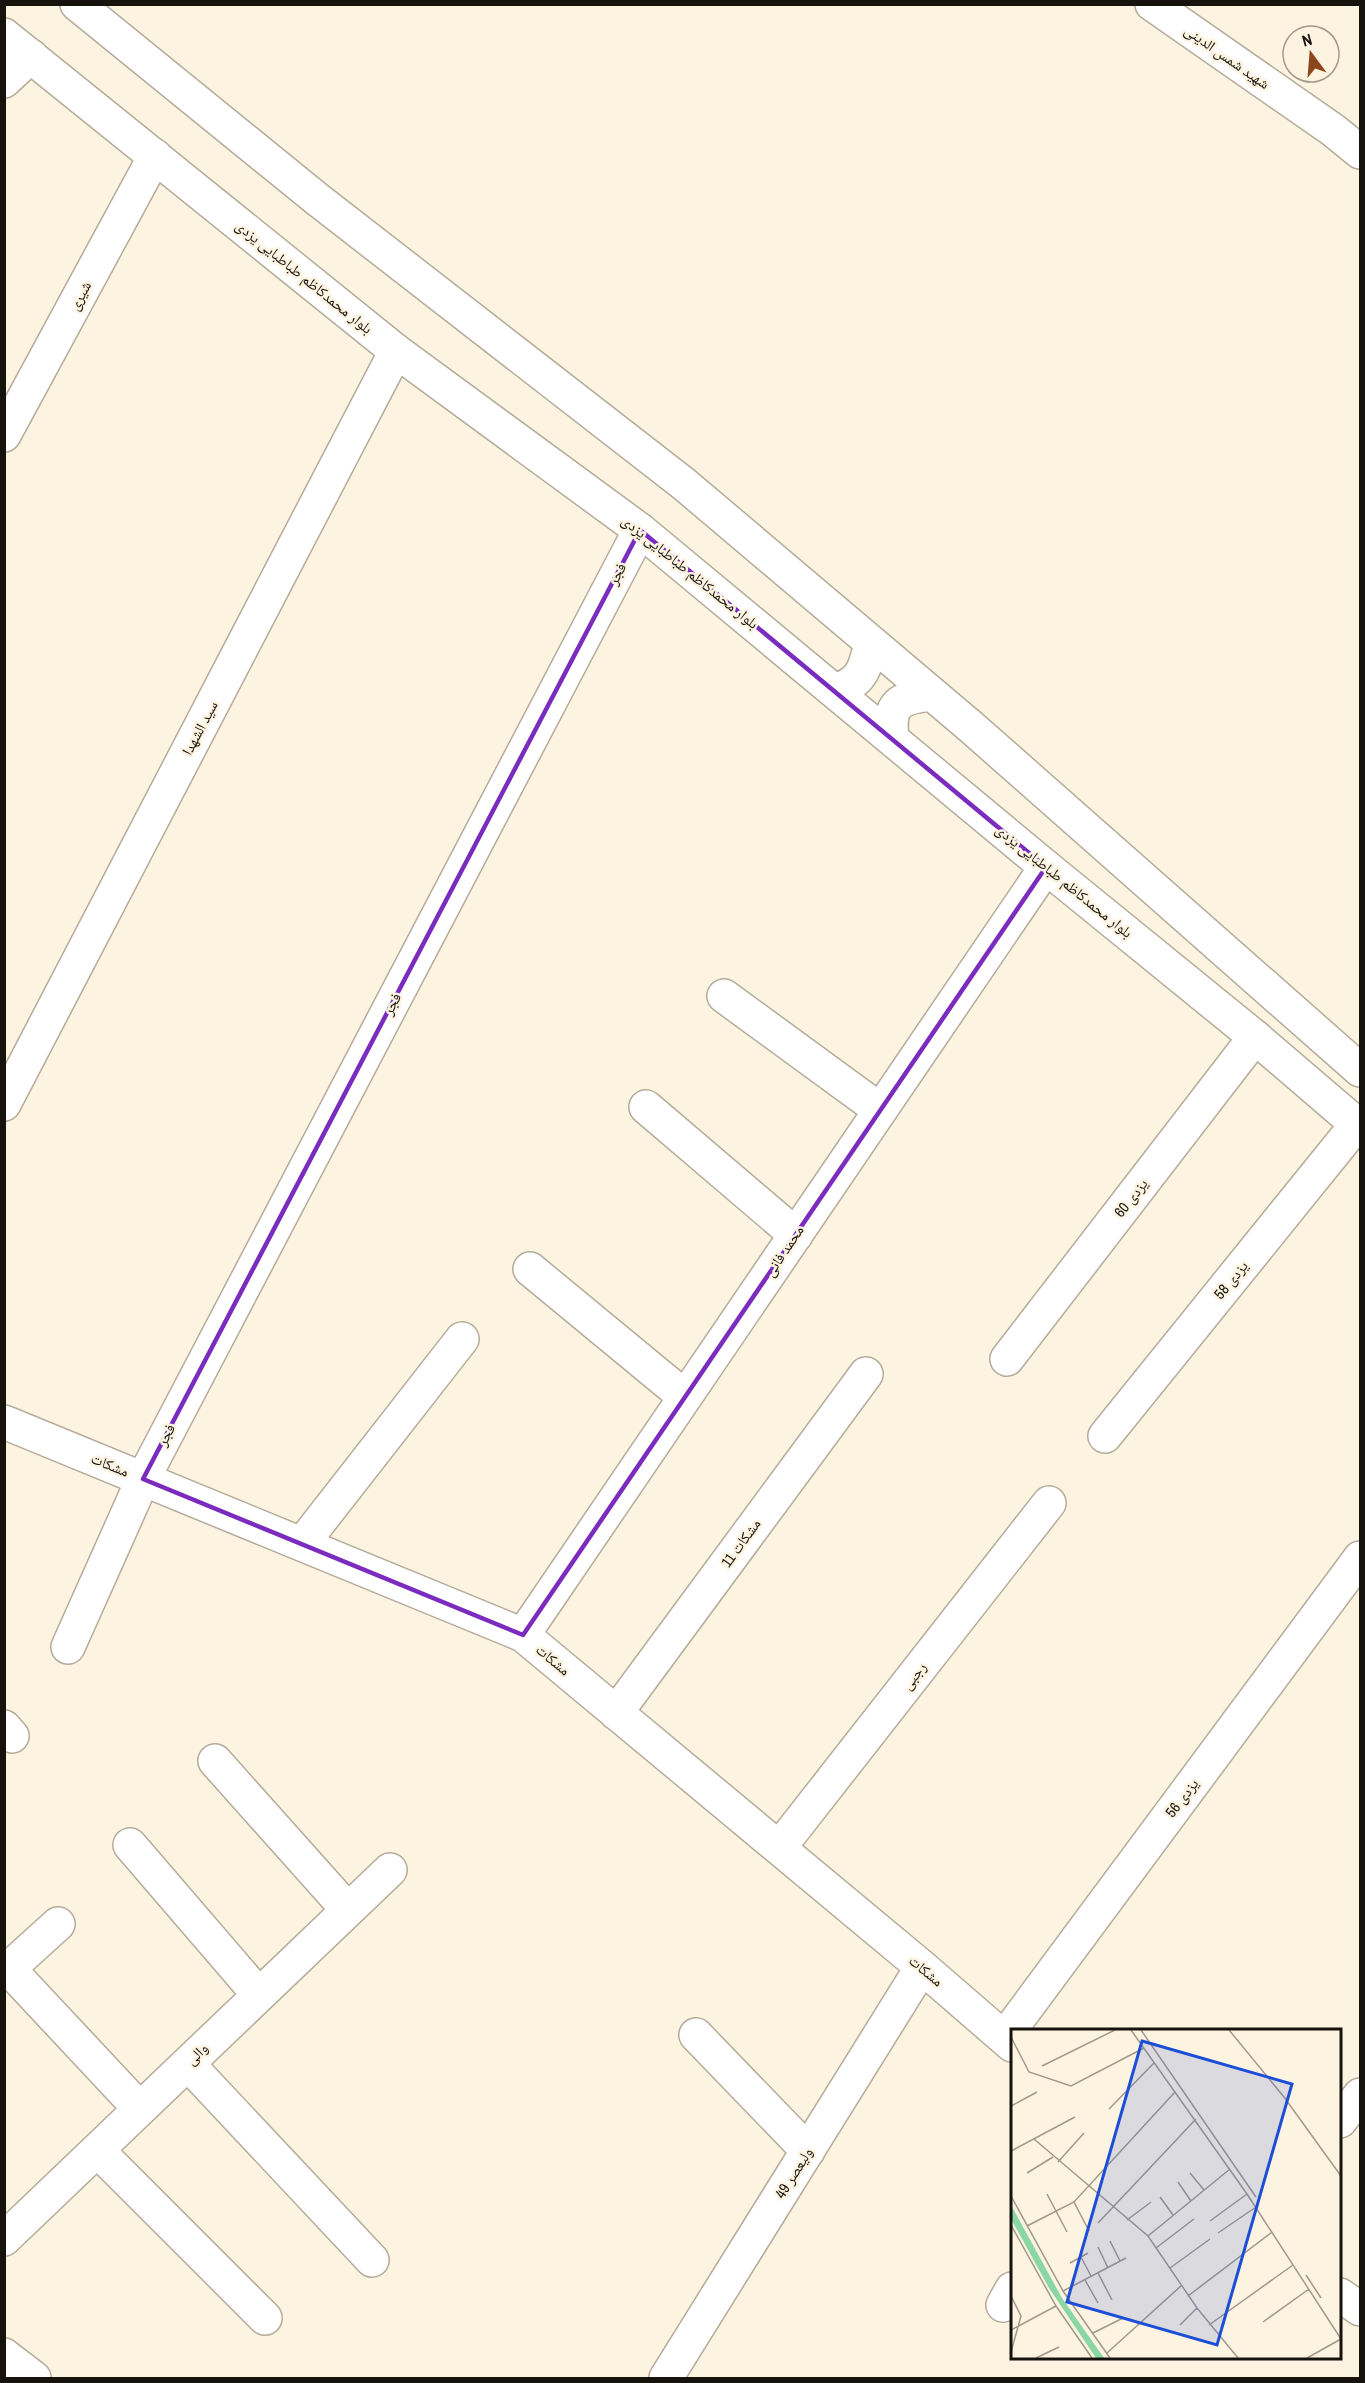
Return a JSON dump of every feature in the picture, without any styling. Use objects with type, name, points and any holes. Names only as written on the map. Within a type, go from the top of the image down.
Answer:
[{"type":"street","points":[[77,4],[317,200],[684,484],[931,693],[1360,1070]]},
{"type":"street","name":"شهید شمس الدینی","points":[[1152,4],[1334,130],[1360,152]]},
{"type":"street","name":"بلوار محمدکاظم طباطبایی یزدی","points":[[4,35],[396,351],[640,530],[1255,1037],[1359,1126]]},
{"type":"street","points":[[4,81],[31,56]]},
{"type":"street","name":"شیری","points":[[4,435],[155,156]]},
{"type":"street","name":"سید الشهدا","points":[[4,1104],[396,351]]},
{"type":"street","name":"فجر","points":[[68,1647],[143,1479],[640,530]]},
{"type":"street","points":[[834,691],[850,686],[865,669],[871,643]]},
{"type":"street","points":[[892,739],[890,718],[897,705],[914,696],[931,693]]},
{"type":"street","name":"محمد فانی","points":[[523,1635],[1046,867]]},
{"type":"street","points":[[724,996],[880,1110]]},
{"type":"street","name":"یزدی 60","points":[[1007,1359],[1255,1037]]},
{"type":"street","points":[[646,1107],[796,1234]]},
{"type":"street","name":"یزدی 58","points":[[1106,1436],[1359,1126]]},
{"type":"street","points":[[530,1269],[685,1397]]},
{"type":"street","points":[[302,1544],[462,1340]]},
{"type":"street","name":"11 مشکات","points":[[616,1713],[866,1374]]},
{"type":"street","name":"مشکات","points":[[4,1422],[523,1635],[922,1967],[1008,2042]]},
{"type":"street","name":"رجبی","points":[[779,1848],[1049,1503]]},
{"type":"street","name":"یزدی 56","points":[[1017,2029],[1360,1558]]},
{"type":"street","points":[[214,1761],[348,1910]]},
{"type":"street","points":[[130,1845],[259,1995]]},
{"type":"street","name":"والی","points":[[4,2239],[390,1870]]},
{"type":"street","points":[[58,1923],[7,1971],[140,2109]]},
{"type":"street","name":"ولیعصر 49","points":[[666,2379],[922,1967]]},
{"type":"street","points":[[696,2035],[808,2151]]},
{"type":"street","points":[[188,2064],[372,2260]]},
{"type":"street","points":[[1341,2120],[1360,2095]]},
{"type":"street","points":[[97,2150],[264,2318]]},
{"type":"street","points":[[1341,2296],[1360,2309]]},
{"type":"street","points":[[4,2355],[34,2379]]},
{"type":"highlighted area","points":[[640,530],[1046,867],[523,1635],[143,1479]]}]
